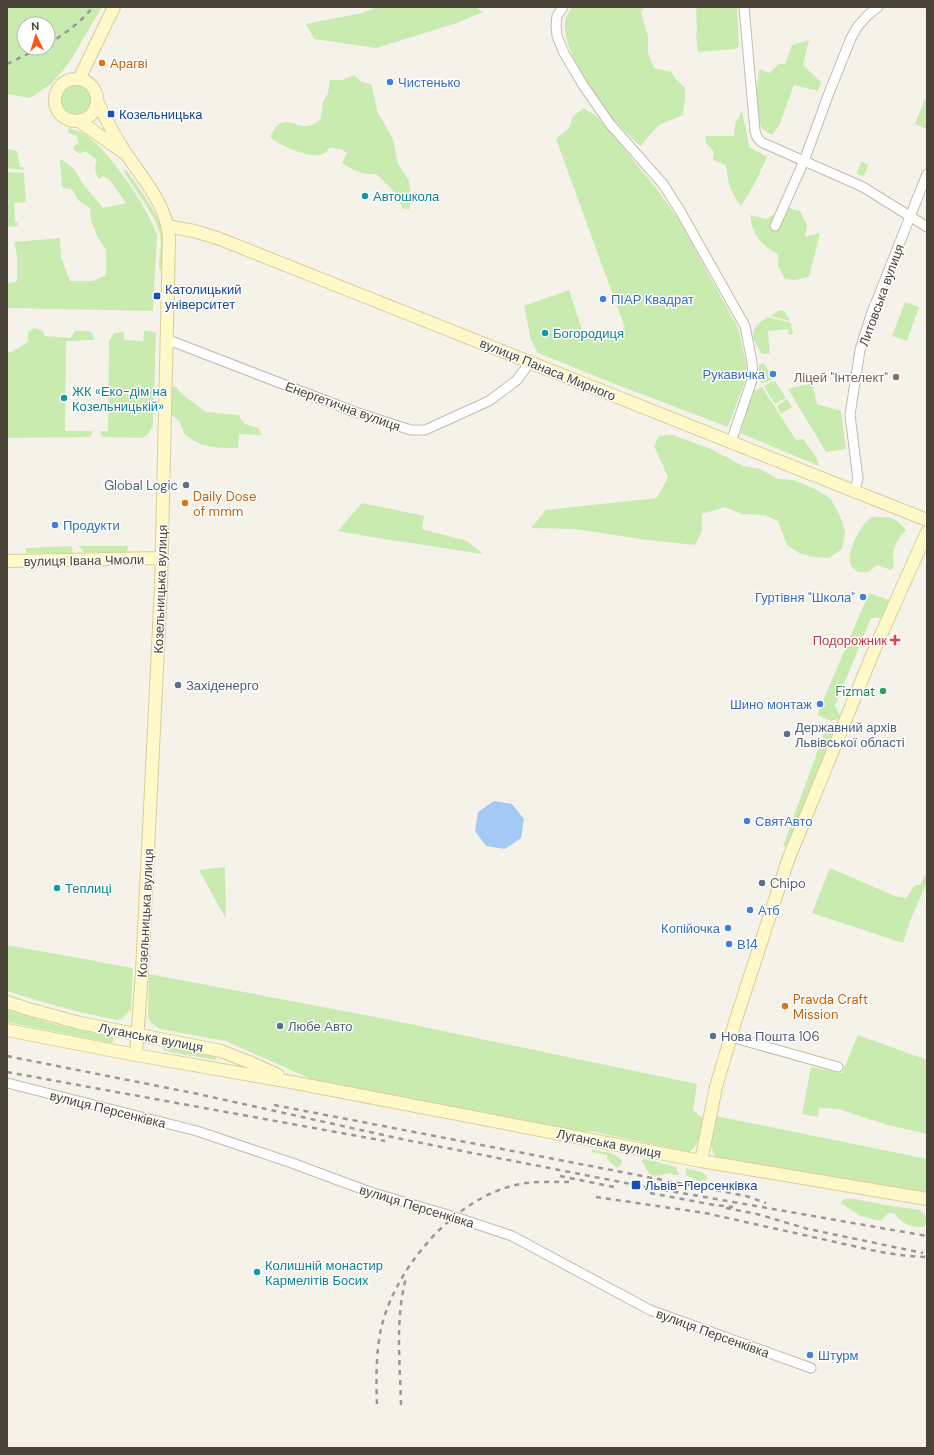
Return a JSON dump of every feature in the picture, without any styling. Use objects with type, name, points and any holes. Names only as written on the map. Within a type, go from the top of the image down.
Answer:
[{"type":"main road","points":[[79,79],[114,7]]},
{"type":"main road","points":[[70,79],[79,79],[90,84],[94,89],[97,101],[92,114],[79,121],[72,121],[65,119],[60,114],[55,107],[54,98],[62,83],[70,79]]},
{"type":"main road","name":"Козельницька вулиця","points":[[97,101],[127,155],[161,208],[167,226],[169,242],[157,660],[142,971],[136,1055]]},
{"type":"main road","name":"Козельницька вулиця","points":[[79,121],[127,155]]},
{"type":"main road","name":"вулиця Панаса Мирного","points":[[167,226],[194,231],[220,239],[927,520]]},
{"type":"main road","points":[[701,1161],[716,1087],[788,860],[872,655],[927,532]]},
{"type":"main road","name":"вулиця Івана Чмоли","points":[[7,561],[161,558]]},
{"type":"main road","name":"Луганська вулиця","points":[[7,1002],[80,1023],[221,1050],[291,1082]]},
{"type":"main road","name":"Луганська вулиця","points":[[7,1030],[136,1055],[291,1082],[701,1161],[927,1199]]},
{"type":"street","points":[[563,7],[557,16],[557,36],[564,53],[582,85],[610,124],[663,184],[745,326],[752,362],[753,377],[731,442]]},
{"type":"street","points":[[744,7],[755,131],[761,142],[863,187],[927,227]]},
{"type":"street","points":[[775,226],[804,161],[851,38],[858,26],[878,7]]},
{"type":"street","name":"Литовська вулиця","points":[[854,491],[858,479],[850,415],[860,350],[871,315],[927,174]]},
{"type":"street","name":"Енергетична вулиця","points":[[166,339],[355,412],[411,430],[425,430],[489,401],[517,380],[530,362]]},
{"type":"street","points":[[731,1037],[838,1066]]},
{"type":"street","name":"вулиця Персенківка","points":[[7,1083],[197,1131],[370,1192],[455,1217],[512,1236],[650,1310],[811,1368]]},
{"type":"green space","points":[[7,7],[102,7],[69,63],[51,84],[30,98],[7,94]]},
{"type":"green space","points":[[377,7],[476,7],[483,12],[457,23],[376,48],[314,39],[306,24],[362,13]]},
{"type":"green space","points":[[572,7],[645,7],[641,12],[648,37],[648,53],[654,68],[671,72],[685,88],[683,115],[659,125],[640,146],[617,123],[599,101],[576,63],[566,38],[565,24]]},
{"type":"green space","points":[[698,7],[737,7],[739,46],[735,49],[698,52],[696,9]]},
{"type":"green space","points":[[809,40],[803,65],[821,82],[818,91],[794,85],[779,126],[772,135],[762,128],[759,122],[757,98],[759,69],[769,73],[779,64],[785,64],[792,45]]},
{"type":"green space","points":[[354,75],[362,82],[371,84],[378,113],[393,139],[398,164],[409,181],[411,197],[409,210],[402,208],[395,193],[376,174],[358,172],[342,163],[347,153],[341,149],[330,148],[323,154],[311,155],[295,151],[280,144],[270,137],[275,128],[285,122],[301,126],[316,123],[321,118],[323,102],[328,93],[330,80],[342,80]]},
{"type":"green space","points":[[72,82],[78,82],[87,87],[91,93],[91,105],[87,111],[78,116],[72,116],[63,111],[58,102],[58,96],[63,87]]},
{"type":"green space","points":[[925,99],[927,100],[927,129],[915,124]]},
{"type":"green space","points":[[584,108],[596,116],[611,133],[656,188],[679,220],[738,328],[747,368],[745,381],[728,427],[538,353],[531,340],[524,306],[569,290],[583,333],[597,340],[625,328],[556,139],[569,128],[573,116]]},
{"type":"green space","points":[[742,111],[749,147],[767,157],[755,183],[741,206],[730,187],[726,165],[713,160],[714,152],[706,143],[705,136],[734,136],[735,124]]},
{"type":"green space","points":[[69,128],[83,133],[104,151],[126,180],[153,224],[157,235],[153,311],[7,308],[7,284],[17,281],[17,255],[14,242],[60,238],[61,257],[70,281],[92,281],[106,275],[106,250],[97,236],[91,220],[90,208],[78,200],[73,190],[62,187],[61,159],[74,169],[82,183],[103,208],[126,203],[109,179],[102,176],[99,179],[95,167],[97,160],[85,151],[80,154],[74,150],[74,146],[79,143],[76,135],[69,133]]},
{"type":"green space","points":[[7,149],[17,151],[20,167],[23,167],[24,170],[7,168]]},
{"type":"green space","points":[[861,162],[868,165],[864,176],[858,175],[857,173]]},
{"type":"green space","points":[[126,170],[147,200],[160,225],[163,241],[162,269],[159,269],[161,243],[158,227],[150,211],[123,171]]},
{"type":"green space","points":[[7,172],[24,173],[26,202],[14,203],[15,222],[18,222],[18,226],[7,227]]},
{"type":"green space","points":[[790,208],[800,211],[807,225],[805,237],[820,233],[809,277],[795,280],[785,279],[778,266],[778,254],[758,239],[751,222],[750,215],[766,219]]},
{"type":"green space","points":[[905,302],[919,307],[907,341],[892,336]]},
{"type":"green space","points":[[780,310],[784,311],[790,321],[770,316]]},
{"type":"green space","points":[[768,317],[791,323],[793,334],[789,335],[788,329],[768,331],[770,354],[762,354],[755,342],[753,334],[757,326]]},
{"type":"green space","points":[[34,328],[42,330],[45,336],[71,338],[75,331],[89,331],[93,334],[94,340],[66,341],[65,431],[93,431],[90,437],[7,438],[7,350],[10,353],[28,342],[28,332]]},
{"type":"green space","points":[[144,331],[156,332],[153,426],[148,434],[142,438],[102,436],[100,431],[108,431],[109,341],[114,333],[124,332],[124,340],[143,341]]},
{"type":"green space","points":[[764,363],[773,379],[762,383],[759,379],[759,365]]},
{"type":"green space","points":[[775,381],[786,398],[775,404],[764,386]]},
{"type":"green space","points":[[812,383],[817,404],[841,411],[846,449],[826,452],[788,389]]},
{"type":"green space","points":[[170,387],[176,387],[183,395],[206,412],[238,415],[245,424],[258,428],[262,435],[239,434],[238,448],[203,445],[190,439],[185,434],[179,422],[171,414]]},
{"type":"green space","points":[[762,387],[796,440],[803,439],[817,458],[819,466],[740,433],[753,391]]},
{"type":"green space","points":[[787,399],[792,407],[781,414],[777,406]]},
{"type":"green space","points":[[673,435],[711,449],[743,466],[760,469],[778,479],[794,480],[815,489],[831,499],[841,518],[845,532],[842,549],[829,558],[813,557],[799,553],[787,545],[778,521],[764,515],[742,514],[725,507],[702,514],[702,531],[695,545],[647,540],[575,529],[531,528],[546,510],[657,498],[668,477],[654,446],[659,436]]},
{"type":"green space","points":[[362,503],[424,516],[422,529],[467,541],[483,554],[338,531]]},
{"type":"green space","points":[[872,517],[891,518],[902,525],[906,530],[899,538],[895,547],[893,556],[894,567],[891,570],[877,565],[869,572],[860,572],[852,567],[850,562],[850,555],[854,540],[865,523]]},
{"type":"green space","points":[[71,546],[73,550],[71,553],[26,553],[26,548]]},
{"type":"green space","points":[[79,546],[128,546],[127,552],[84,552]]},
{"type":"green space","points":[[869,593],[889,600],[881,618],[871,618],[835,706],[840,716],[838,719],[831,721],[817,715]]},
{"type":"green space","points":[[827,725],[829,725],[832,736],[787,847],[783,846]]},
{"type":"green space","points":[[225,867],[226,919],[199,870]]},
{"type":"green space","points":[[830,868],[895,896],[906,898],[915,885],[920,885],[927,872],[927,882],[910,921],[903,943],[812,913]]},
{"type":"green space","points":[[7,945],[133,968],[131,1009],[123,1018],[118,1020],[35,1000],[7,991]]},
{"type":"green space","points":[[149,974],[381,1018],[697,1084],[693,1110],[703,1119],[699,1137],[693,1149],[689,1152],[590,1131],[579,1132],[311,1079],[226,1041],[160,1029],[151,1023],[148,1017]]},
{"type":"green space","points":[[7,1010],[53,1024],[113,1037],[114,1040],[111,1043],[7,1022]]},
{"type":"green space","points":[[858,1035],[927,1060],[927,1134],[888,1125],[838,1109],[819,1108],[818,1117],[802,1114],[811,1067],[842,1073]]},
{"type":"green space","points":[[165,1047],[216,1056],[216,1060],[164,1051],[163,1048]]},
{"type":"green space","points":[[716,1116],[927,1159],[927,1193],[717,1159],[711,1143]]},
{"type":"green space","points":[[592,1149],[615,1155],[622,1161],[620,1166],[616,1167],[607,1159],[607,1155],[592,1152]]},
{"type":"green space","points":[[646,1159],[676,1167],[679,1175],[670,1173],[657,1176],[650,1175],[641,1160]]},
{"type":"green space","points":[[686,1168],[701,1172],[707,1176],[706,1180],[698,1181],[686,1175]]},
{"type":"green space","points":[[847,1199],[920,1210],[926,1216],[927,1222],[924,1227],[915,1227],[910,1226],[900,1220],[894,1213],[888,1213],[881,1221],[860,1216],[841,1203],[842,1200]]},
{"type":"water","points":[[494,801],[512,804],[524,819],[521,838],[505,849],[486,846],[475,831],[478,812]]},
{"type":"railway","points":[[56,39],[83,18],[93,7]]},
{"type":"railway","points":[[7,64],[24,56]]},
{"type":"railway","points":[[7,1056],[198,1094],[406,1140],[636,1185],[927,1236]]},
{"type":"railway","points":[[7,1072],[385,1141]]},
{"type":"railway","points":[[274,1105],[746,1196],[766,1203]]},
{"type":"railway","points":[[560,1176],[614,1187]]},
{"type":"railway","points":[[377,1404],[378,1347],[381,1329],[388,1305],[414,1259],[432,1238],[452,1219],[473,1203],[496,1191],[526,1183],[569,1182]]},
{"type":"railway","points":[[650,1193],[733,1207]]},
{"type":"railway","points":[[596,1197],[705,1213],[880,1252],[927,1257]]},
{"type":"railway","points":[[726,1208],[757,1214],[808,1229],[923,1253]]},
{"type":"railway","points":[[401,1405],[399,1325],[400,1309],[406,1278]]},
{"type":"place","name":"Арагві","points":[[102,63]]},
{"type":"place","name":"Чистенько","points":[[390,82]]},
{"type":"place","name":"Козельницька","points":[[111,114]]},
{"type":"place","name":"Автошкола","points":[[365,196]]},
{"type":"place","name":"Католицький університет","points":[[157,296]]},
{"type":"place","name":"ПІАР Квадрат","points":[[603,299]]},
{"type":"place","name":"Богородиця","points":[[545,333]]},
{"type":"place","name":"Рукавичка","points":[[773,374]]},
{"type":"place","name":"Ліцей \"Інтелект\"","points":[[896,377]]},
{"type":"place","name":"ЖК «Еко-дім на Козельницькій»","points":[[64,398]]},
{"type":"place","name":"Global Logic","points":[[186,485]]},
{"type":"place","name":"Daily Dose of mmm","points":[[185,503]]},
{"type":"place","name":"Продукти","points":[[55,525]]},
{"type":"place","name":"Гуртівня \"Школа\"","points":[[863,597]]},
{"type":"place","name":"Подорожник","points":[[895,640]]},
{"type":"place","name":"Західенерго","points":[[178,685]]},
{"type":"place","name":"Fizmat","points":[[883,691]]},
{"type":"place","name":"Шино монтаж","points":[[820,704]]},
{"type":"place","name":"Державний архів Львівської області","points":[[787,734]]},
{"type":"place","name":"СвятАвто","points":[[747,821]]},
{"type":"place","name":"Chipo","points":[[762,883]]},
{"type":"place","name":"Теплиці","points":[[57,888]]},
{"type":"place","name":"Атб","points":[[750,910]]},
{"type":"place","name":"Копійочка","points":[[728,928]]},
{"type":"place","name":"В14","points":[[729,944]]},
{"type":"place","name":"Pravda Craft Mission","points":[[785,1006]]},
{"type":"place","name":"Любе Авто","points":[[280,1026]]},
{"type":"place","name":"Нова Пошта 106","points":[[713,1036]]},
{"type":"place","name":"Львів-Персенківка","points":[[636,1185]]},
{"type":"place","name":"Колишній монастир Кармелітів Босих","points":[[257,1272]]},
{"type":"place","name":"Штурм","points":[[810,1355]]}]
